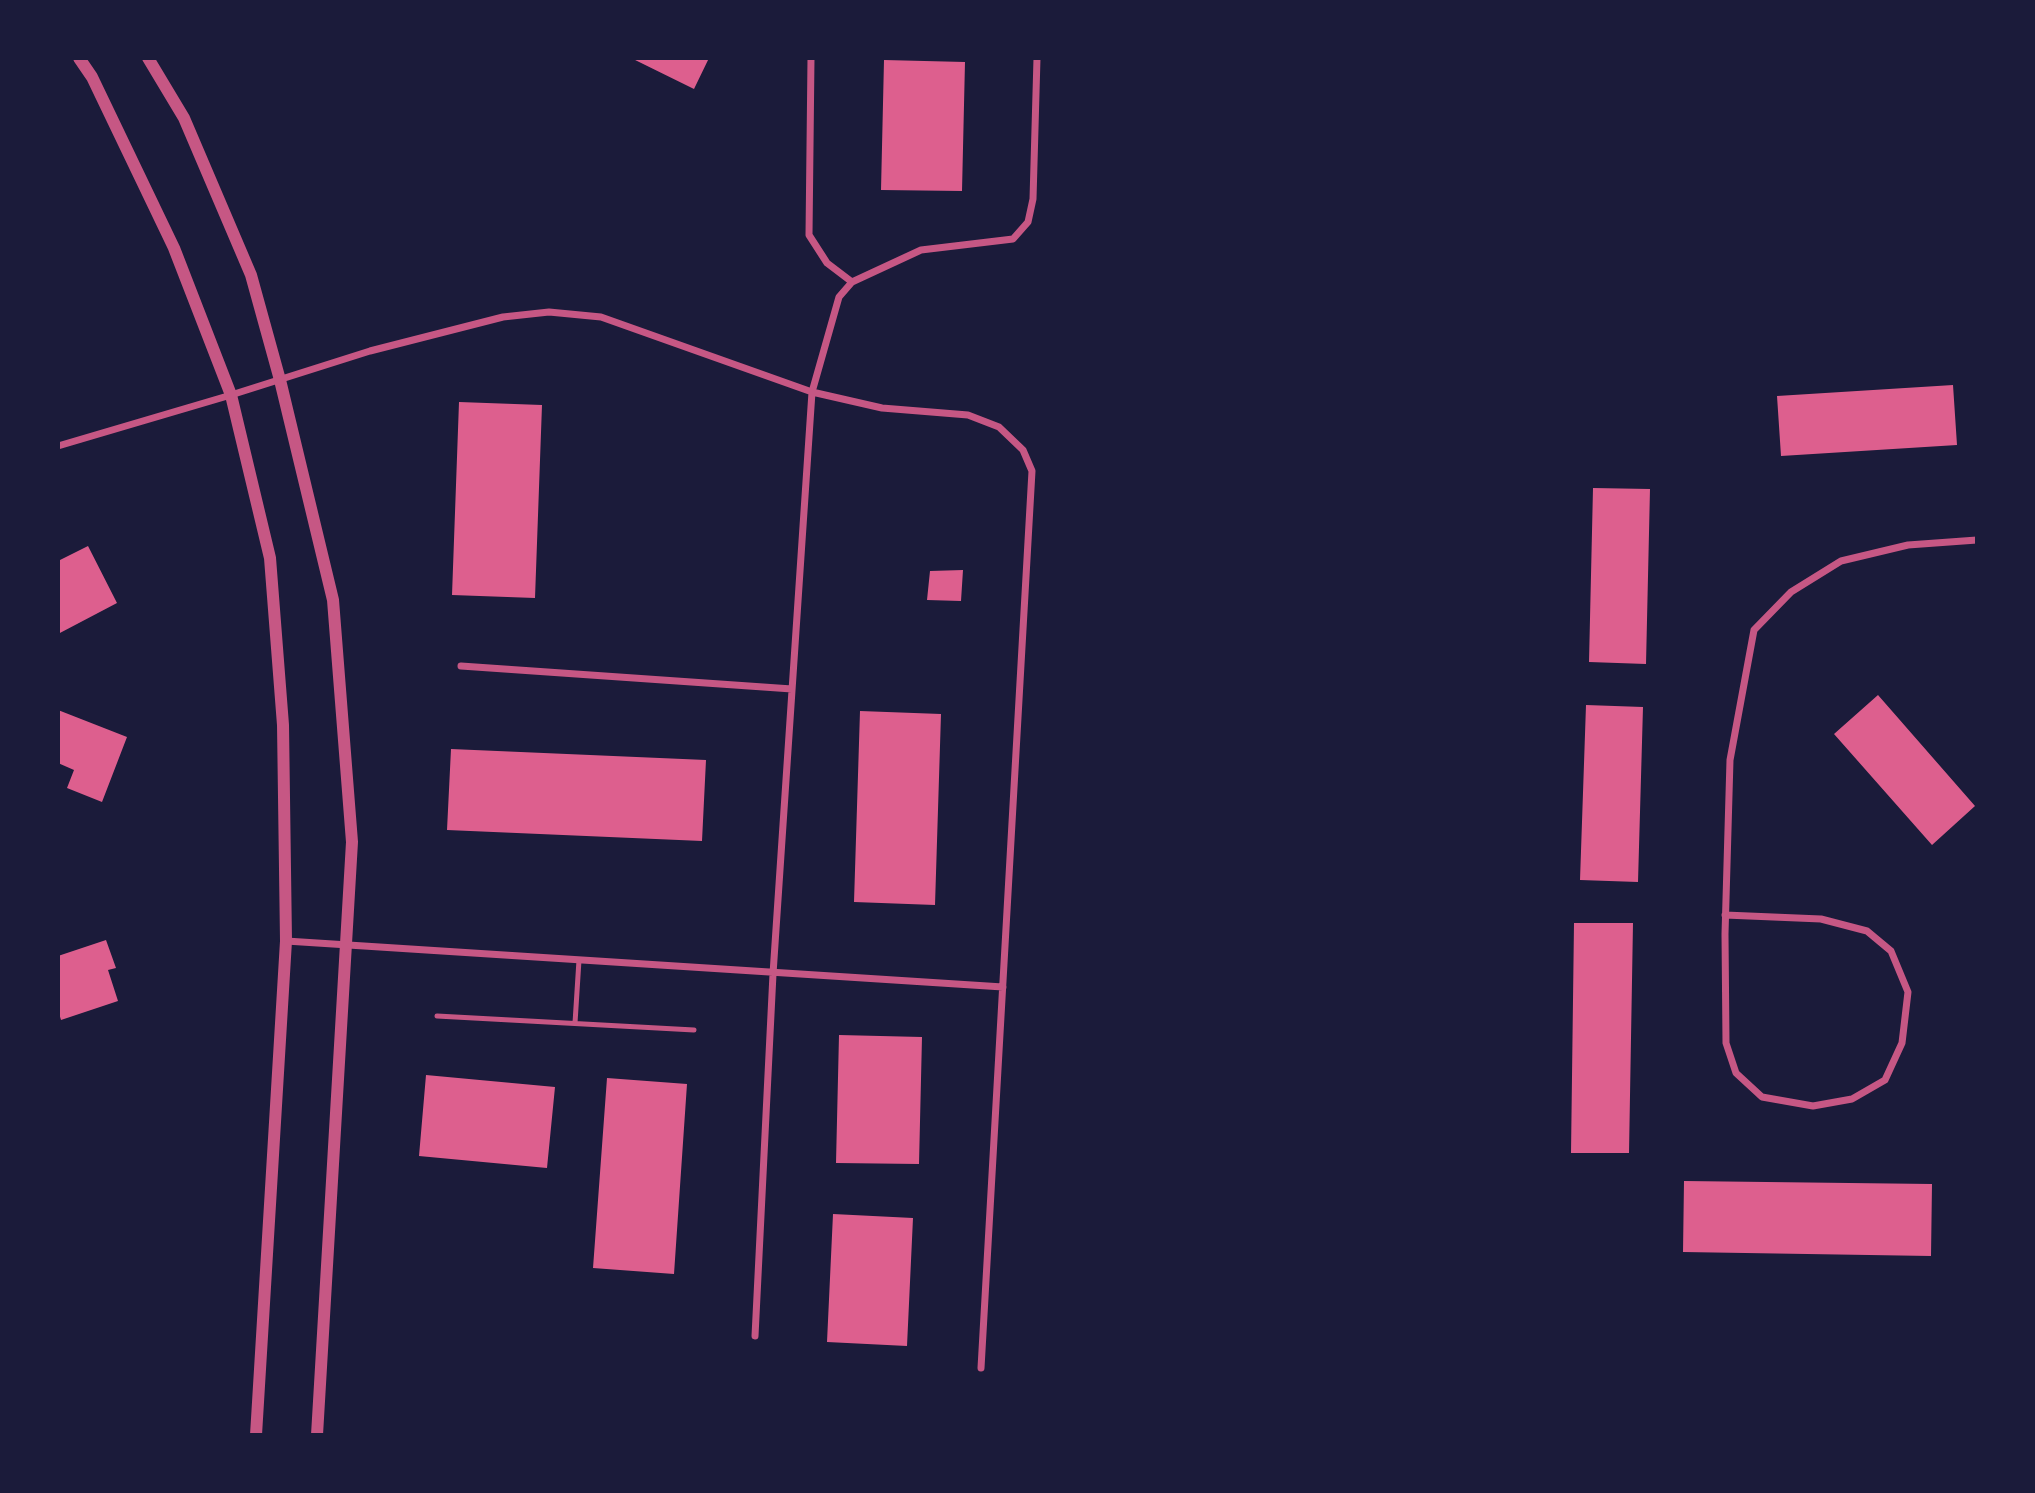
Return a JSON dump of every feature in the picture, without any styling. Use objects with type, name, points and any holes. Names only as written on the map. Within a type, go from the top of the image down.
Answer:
[{"type":"street","points":[[79,58],[92,77],[174,248],[232,395],[270,558],[283,725],[286,941],[256,1435]]},
{"type":"street","points":[[149,58],[184,118],[251,275],[280,380],[333,600],[352,842],[317,1435]]},
{"type":"street","points":[[811,58],[809,236],[827,263],[852,282]]},
{"type":"street","points":[[755,1336],[773,974],[812,392],[839,298],[852,282],[921,250],[1013,239],[1028,222],[1033,199],[1037,58]]},
{"type":"street","points":[[58,446],[370,351],[503,317],[549,312],[601,317],[812,392],[882,408],[968,415],[999,427],[1023,450],[1032,471],[981,1368]]},
{"type":"street","points":[[1725,915],[1821,919],[1867,931],[1891,951],[1908,992],[1902,1043],[1885,1080],[1852,1099],[1813,1106],[1762,1097],[1736,1073],[1727,1043],[1725,915],[1730,760],[1754,630],[1791,592],[1841,561],[1908,545],[1977,540]]},
{"type":"street","points":[[461,666],[792,689]]},
{"type":"street","points":[[286,941],[773,974],[1003,986]]},
{"type":"lane","points":[[575,1023],[579,960]]},
{"type":"lane","points":[[437,1016],[694,1030]]},
{"type":"building","points":[[631,58],[709,58],[694,89]]},
{"type":"building","points":[[884,60],[965,62],[962,191],[881,190]]},
{"type":"building","points":[[1953,385],[1957,445],[1781,456],[1777,396]]},
{"type":"building","points":[[459,402],[542,405],[535,598],[452,595]]},
{"type":"building","points":[[1593,488],[1650,489],[1646,664],[1589,662]]},
{"type":"building","points":[[88,546],[117,603],[58,634],[58,561]]},
{"type":"building","points":[[963,570],[961,601],[927,600],[930,571]]},
{"type":"building","points":[[1878,695],[1975,806],[1932,845],[1834,734]]},
{"type":"building","points":[[1586,705],[1643,707],[1638,882],[1580,880]]},
{"type":"building","points":[[58,710],[127,737],[102,802],[67,788],[74,770],[58,763]]},
{"type":"building","points":[[860,711],[941,714],[935,905],[854,902]]},
{"type":"building","points":[[451,749],[706,760],[702,841],[447,830]]},
{"type":"building","points":[[1574,923],[1633,923],[1629,1153],[1571,1153]]},
{"type":"building","points":[[106,940],[116,968],[108,970],[118,1001],[61,1020],[58,1010],[58,956]]},
{"type":"building","points":[[839,1035],[922,1037],[919,1164],[836,1163]]},
{"type":"building","points":[[426,1075],[555,1087],[547,1168],[419,1156]]},
{"type":"building","points":[[607,1078],[687,1084],[674,1274],[593,1268]]},
{"type":"building","points":[[1684,1181],[1932,1184],[1931,1256],[1683,1252]]},
{"type":"building","points":[[833,1214],[913,1218],[907,1346],[827,1342]]}]
